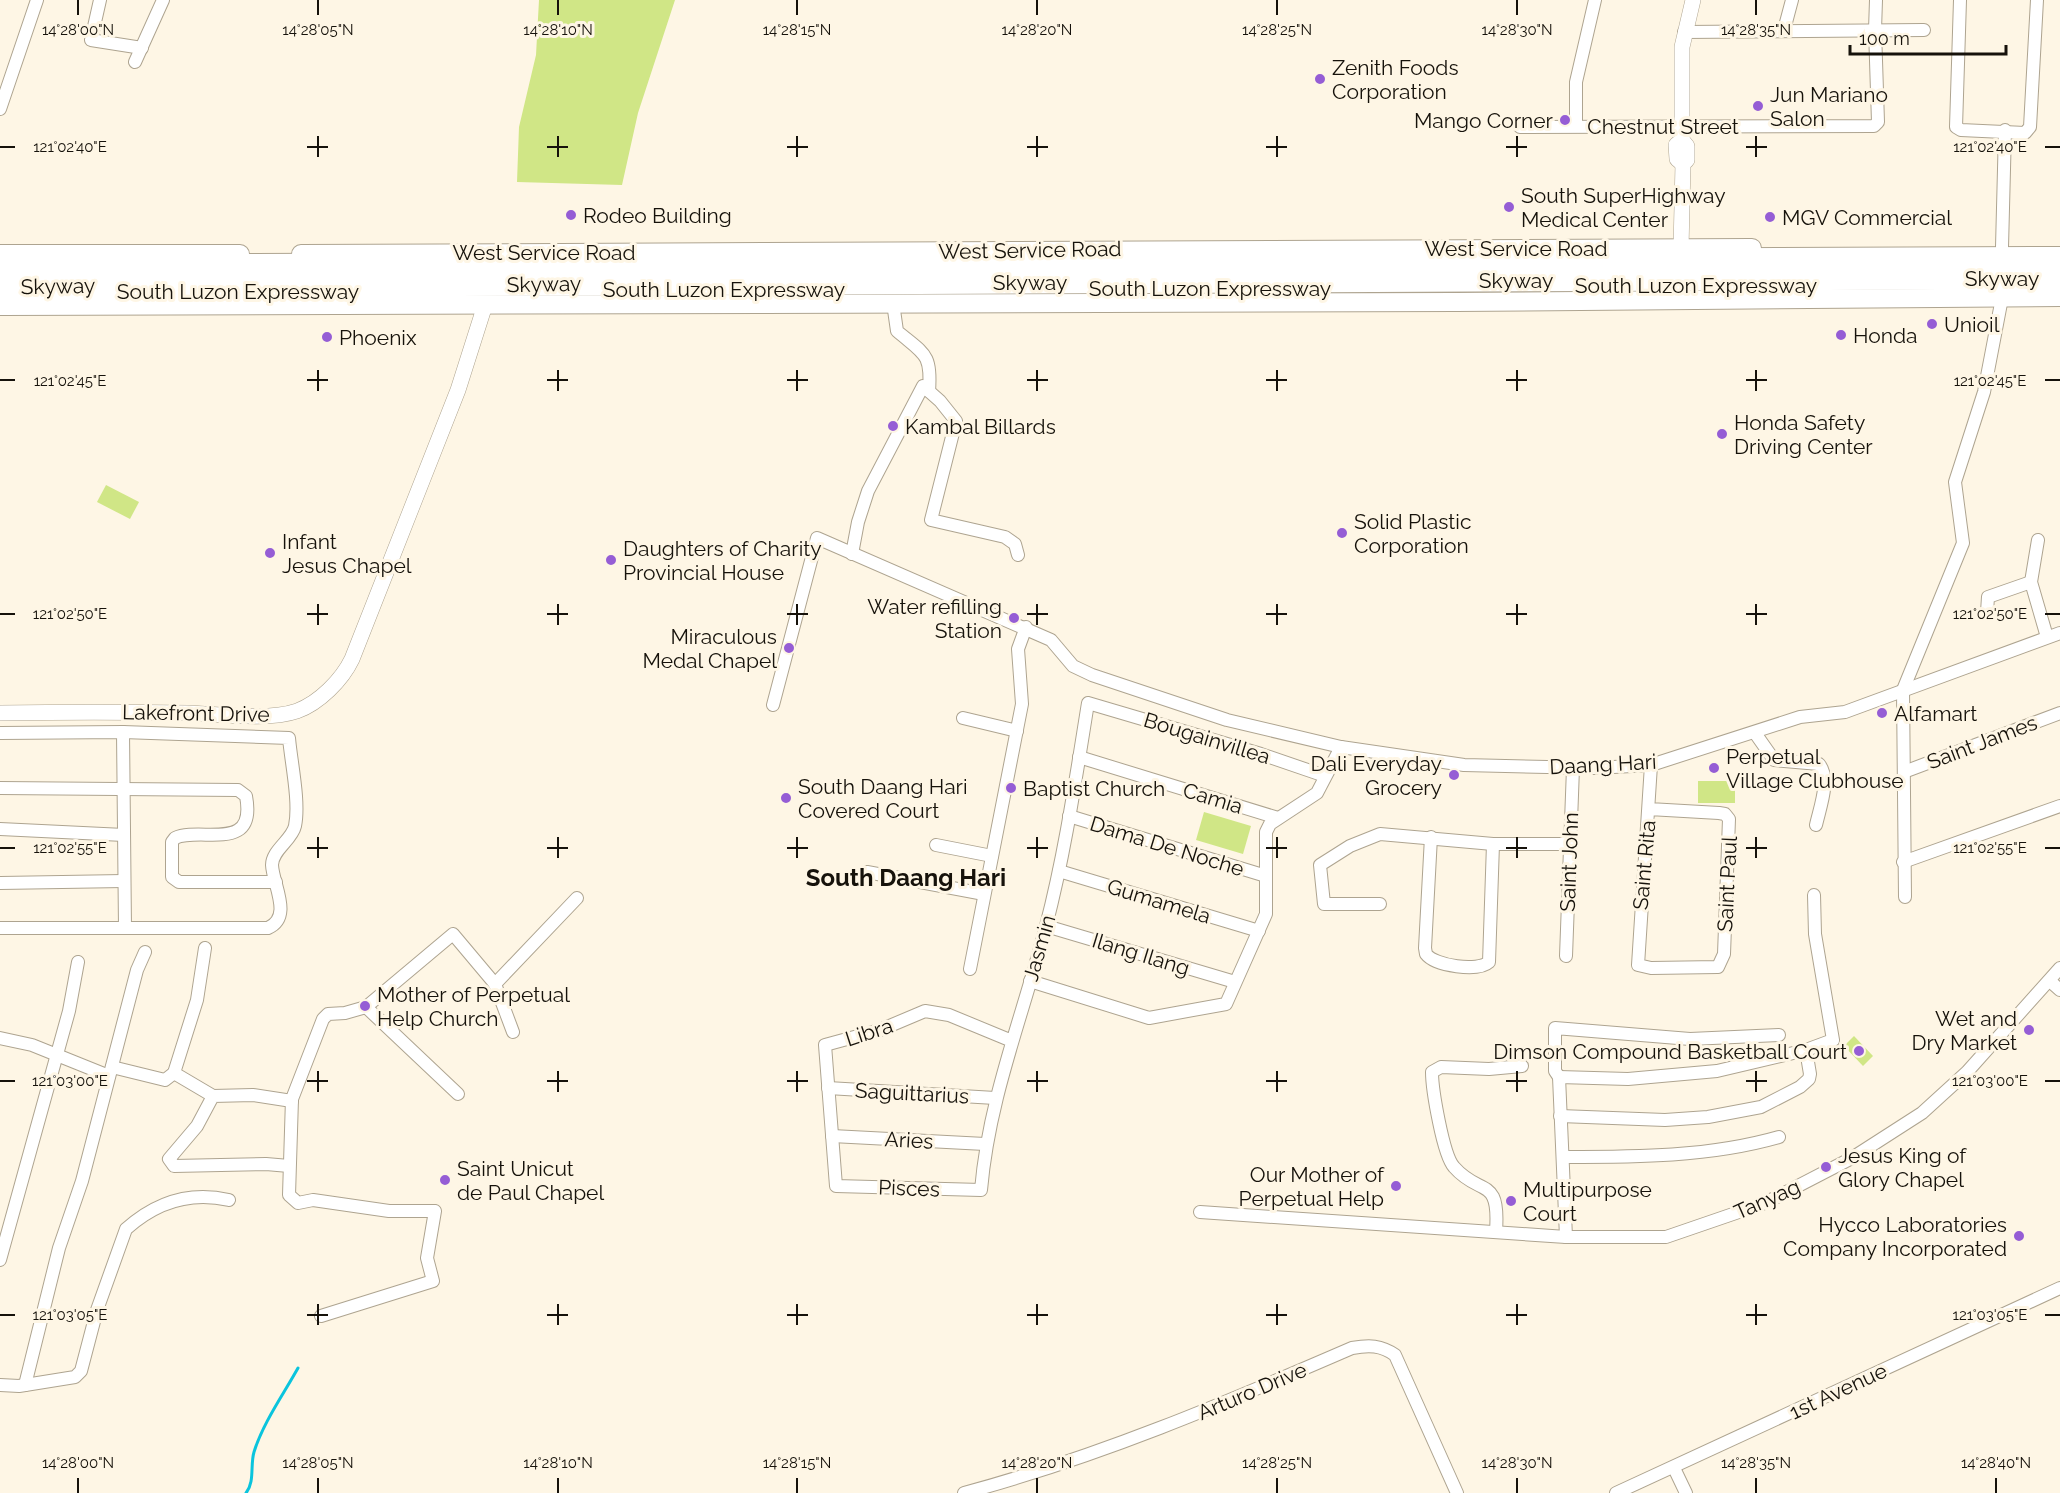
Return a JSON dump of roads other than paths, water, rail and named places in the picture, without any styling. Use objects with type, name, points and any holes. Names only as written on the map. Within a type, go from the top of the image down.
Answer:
[{"type":"highway","name":"South Luzon Expressway","points":[[0,266],[2060,258]]},
{"type":"highway","name":"Skyway","points":[[0,275],[2060,266]]},
{"type":"highway","name":"Skyway","points":[[0,287],[2060,278]]},
{"type":"highway","name":"South Luzon Expressway","points":[[0,293],[2060,285]]},
{"type":"main road","name":"West Service Road","points":[[0,254],[2060,247]]},
{"type":"main road","points":[[0,306],[2060,297]]},
{"type":"street","points":[[0,109],[37,0]]},
{"type":"street","points":[[100,0],[92,40],[142,48]]},
{"type":"street","points":[[135,62],[163,0]]},
{"type":"street","points":[[1576,126],[1576,82],[1595,0]]},
{"type":"street","points":[[1681,248],[1683,164],[1687,160],[1687,146],[1682,133],[1684,32],[1693,0]]},
{"type":"street","points":[[1784,30],[1791,0]]},
{"type":"street","points":[[1875,30],[1876,0]]},
{"type":"street","points":[[1960,0],[1956,128],[2025,133],[2030,127],[2037,0]]},
{"type":"street","name":"Chestnut Street","points":[[1520,127],[1576,126],[1682,133],[1870,127],[1877,124],[1875,30]]},
{"type":"street","points":[[1684,32],[1923,30]]},
{"type":"street","points":[[2002,247],[2005,130]]},
{"type":"street","points":[[1905,897],[1903,690],[1963,543],[1955,482],[1984,392],[2002,298]]},
{"type":"street","points":[[893,303],[897,331],[923,352],[930,362],[929,391]]},
{"type":"street","name":"Lakefront Drive","points":[[0,713],[271,715],[296,711],[314,702],[347,669],[352,658],[458,390],[485,305]]},
{"type":"street","points":[[852,554],[858,522],[868,491],[896,441],[921,386],[948,409],[956,421],[931,520],[1005,537],[1015,544],[1018,555]]},
{"type":"street","name":"Daang Hari","points":[[773,705],[791,644],[817,538],[1026,627],[1051,640],[1073,666],[1092,675],[1227,720],[1341,747],[1464,765],[1573,768],[1651,765],[1800,717],[1845,712],[2060,633]]},
{"type":"street","points":[[2038,540],[2033,559],[2031,582],[2047,637]]},
{"type":"street","points":[[1987,612],[1986,601],[1990,595],[2031,582]]},
{"type":"street","points":[[970,969],[1017,731],[1023,690],[1018,649],[1026,627]]},
{"type":"street","name":"Jasmin","points":[[981,1190],[985,1144],[995,1098],[1046,926],[1059,871],[1088,703]]},
{"type":"street","name":"Bougainvillea","points":[[1088,703],[1261,754],[1325,776]]},
{"type":"street","name":"Saint James","points":[[1904,772],[2060,713]]},
{"type":"street","points":[[963,718],[1017,731]]},
{"type":"street","points":[[0,733],[123,732],[289,738],[296,824],[274,858],[272,865],[279,893],[279,917],[275,925],[268,928],[0,928]]},
{"type":"street","points":[[123,732],[125,928]]},
{"type":"street","points":[[1755,733],[1773,760],[1819,764],[1822,768],[1824,782],[1816,825]]},
{"type":"street","points":[[1030,981],[1149,1018],[1226,1004],[1266,914],[1266,832],[1269,824],[1317,793],[1341,747]]},
{"type":"street","name":"Camia","points":[[1079,757],[1278,818]]},
{"type":"street","name":"Saint Rita","points":[[1638,965],[1651,765]]},
{"type":"street","name":"Saint John","points":[[1566,956],[1573,768]]},
{"type":"street","points":[[0,788],[238,790],[246,796],[248,807],[239,828],[232,834],[175,838],[172,842],[172,877],[179,882],[276,882]]},
{"type":"street","points":[[1903,862],[2060,806]]},
{"type":"street","name":"Saint Paul","points":[[1638,965],[1651,968],[1713,967],[1720,966],[1723,959],[1729,819],[1725,814],[1719,813],[1649,809]]},
{"type":"street","name":"Dama De Noche","points":[[1069,816],[1266,876]]},
{"type":"street","points":[[0,829],[124,835]]},
{"type":"street","points":[[1380,904],[1324,904],[1320,865],[1350,846],[1380,834],[1493,844],[1569,844]]},
{"type":"street","points":[[1431,837],[1425,948],[1426,954],[1436,963],[1481,967],[1489,962],[1493,844]]},
{"type":"street","points":[[936,845],[992,856]]},
{"type":"street","name":"Gumamela","points":[[1059,871],[1259,931]]},
{"type":"street","points":[[867,872],[984,894]]},
{"type":"street","points":[[0,884],[124,881]]},
{"type":"street","points":[[1559,1077],[1685,1076],[1717,1071],[1806,1050],[1833,1040],[1815,934],[1814,895]]},
{"type":"street","points":[[495,984],[577,898]]},
{"type":"street","name":"Ilang Ilang","points":[[1046,926],[1235,982]]},
{"type":"street","points":[[321,1316],[433,1281],[427,1258],[435,1211],[389,1211],[313,1200],[298,1203],[289,1195],[292,1101],[323,1019],[328,1014],[345,1013],[366,1007],[453,934],[495,984],[513,1032]]},
{"type":"street","points":[[0,1038],[32,1045],[110,1072],[165,1080],[174,1073],[197,1000],[205,948]]},
{"type":"street","points":[[25,1385],[59,1248],[82,1181],[137,970],[145,952]]},
{"type":"street","points":[[0,1260],[69,1011],[78,962]]},
{"type":"street","name":"Tanyag","points":[[1200,1212],[1571,1238],[1666,1237],[1765,1203],[1852,1158],[1922,1113],[1967,1072],[2060,968]]},
{"type":"street","points":[[2049,981],[2060,990]]},
{"type":"street","points":[[366,1007],[458,1094]]},
{"type":"street","name":"Libra","points":[[836,1186],[825,1045],[880,1030],[925,1011],[950,1016],[1012,1041]]},
{"type":"street","points":[[1571,1238],[1560,1116],[1559,1077],[1555,1071],[1555,1028],[1690,1039],[1779,1035]]},
{"type":"street","points":[[1560,1116],[1665,1120],[1708,1117],[1761,1107],[1800,1088],[1809,1079],[1806,1050]]},
{"type":"street","points":[[1496,1231],[1496,1203],[1490,1190],[1462,1174],[1448,1157],[1432,1072],[1441,1067],[1489,1069],[1522,1066]]},
{"type":"street","points":[[174,1073],[213,1096],[252,1095],[292,1101]]},
{"type":"street","name":"Saguittarius","points":[[828,1088],[995,1098]]},
{"type":"street","points":[[213,1096],[188,1139],[169,1159],[174,1167],[266,1164],[289,1166]]},
{"type":"street","name":"Aries","points":[[832,1136],[985,1144]]},
{"type":"street","points":[[1564,1156],[1659,1156],[1745,1147],[1779,1137]]},
{"type":"street","name":"Pisces","points":[[836,1186],[981,1190]]},
{"type":"street","points":[[0,1385],[25,1385],[75,1377],[81,1371],[97,1310],[126,1228],[135,1220],[176,1199],[208,1197],[228,1200]]},
{"type":"street","name":"1st Avenue","points":[[1616,1493],[2060,1288]]},
{"type":"street","name":"Arturo Drive","points":[[964,1493],[1042,1472],[1123,1443],[1352,1348],[1370,1345],[1386,1349],[1395,1355],[1457,1493]]},
{"type":"street","points":[[1674,1468],[1686,1493]]},
{"type":"waterway","points":[[246,1493],[249,1489],[253,1457],[258,1441],[298,1368]]},
{"type":"place","name":"Zenith Foods Corporation","points":[[1320,79]]},
{"type":"place","name":"Jun Mariano Salon","points":[[1758,106]]},
{"type":"place","name":"Mango Corner","points":[[1565,120]]},
{"type":"place","name":"South SuperHighway Medical Center","points":[[1509,207]]},
{"type":"place","name":"Rodeo Building","points":[[571,215]]},
{"type":"place","name":"MGV Commercial","points":[[1770,217]]},
{"type":"place","name":"Unioil","points":[[1932,324]]},
{"type":"place","name":"Honda","points":[[1841,335]]},
{"type":"place","name":"Phoenix","points":[[327,337]]},
{"type":"place","name":"Kambal Billards","points":[[893,426]]},
{"type":"place","name":"Honda Safety Driving Center","points":[[1722,434]]},
{"type":"place","name":"Solid Plastic Corporation","points":[[1342,533]]},
{"type":"place","name":"Infant Jesus Chapel","points":[[270,553]]},
{"type":"place","name":"Daughters of Charity Provincial House","points":[[611,560]]},
{"type":"place","name":"Water refilling Station","points":[[1014,618]]},
{"type":"place","name":"Miraculous Medal Chapel","points":[[789,648]]},
{"type":"place","name":"Alfamart","points":[[1882,713]]},
{"type":"place","name":"Perpetual Village Clubhouse","points":[[1714,768]]},
{"type":"place","name":"Dali Everyday Grocery","points":[[1454,775]]},
{"type":"place","name":"Baptist Church","points":[[1011,788]]},
{"type":"place","name":"South Daang Hari Covered Court","points":[[786,798]]},
{"type":"place","name":"Mother of Perpetual Help Church","points":[[365,1006]]},
{"type":"place","name":"Wet and Dry Market","points":[[2029,1030]]},
{"type":"place","name":"Dimson Compound Basketball Court","points":[[1859,1051]]},
{"type":"place","name":"Jesus King of Glory Chapel","points":[[1826,1167]]},
{"type":"place","name":"Saint Unicut de Paul Chapel","points":[[445,1180]]},
{"type":"place","name":"Our Mother of Perpetual Help","points":[[1396,1186]]},
{"type":"place","name":"Multipurpose Court","points":[[1511,1201]]},
{"type":"place","name":"Hycco Laboratories Company Incorporated","points":[[2019,1236]]},
{"type":"district","name":"South Daang Hari","points":[[906,877]]}]
